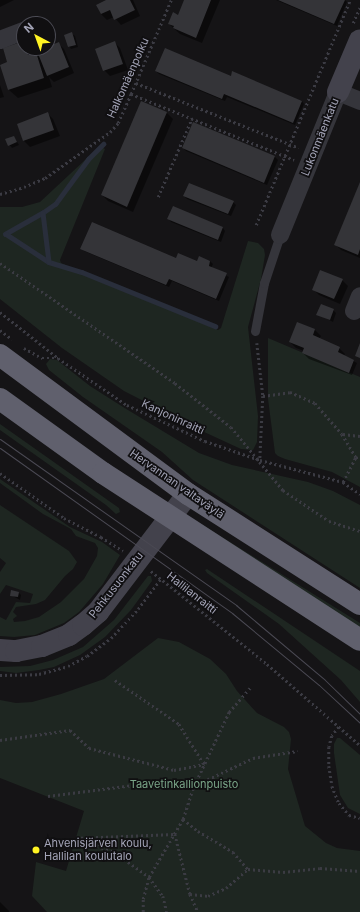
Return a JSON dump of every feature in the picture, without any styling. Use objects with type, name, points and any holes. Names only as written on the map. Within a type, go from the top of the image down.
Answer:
[{"type":"highway","name":"Hervannan valtaväylä","points":[[0,355],[188,494],[360,604]]},
{"type":"highway","points":[[0,399],[103,473],[360,640]]},
{"type":"main road","name":"Lukonmäenkatu","points":[[338,92],[360,40]]},
{"type":"main road","name":"Pehkusuonkatu","points":[[0,650],[30,649],[42,646],[69,635],[98,612],[136,560],[188,494]]},
{"type":"street","points":[[0,40],[16,34]]},
{"type":"street","points":[[338,92],[360,101]]},
{"type":"street","name":"Lukonmäenkatu","points":[[280,235],[338,92]]},
{"type":"lane","points":[[255,330],[264,283],[280,235]]},
{"type":"path","name":"Halkomäenpolku","points":[[0,194],[20,189],[45,178],[110,132],[118,123],[171,0]]},
{"type":"path","points":[[256,225],[350,0]]},
{"type":"path","points":[[136,83],[301,149]]},
{"type":"path","points":[[131,94],[285,155],[296,161]]},
{"type":"path","points":[[158,197],[192,118]]},
{"type":"path","points":[[0,263],[175,383],[231,427],[260,460],[283,490],[329,521],[360,531]]},
{"type":"path","name":"Kanjoninraitti","points":[[0,312],[58,358],[128,405],[205,441],[260,460],[343,482],[360,494]]},
{"type":"path","points":[[0,330],[25,349],[42,358],[58,358]]},
{"type":"path","points":[[255,330],[263,396],[260,460]]},
{"type":"path","points":[[263,396],[290,392],[315,403],[342,434],[356,458],[360,459]]},
{"type":"path","points":[[342,434],[360,436]]},
{"type":"path","points":[[343,482],[356,458]]},
{"type":"path","name":"Hallilanraitti","points":[[0,473],[64,518],[101,537],[136,560],[267,664],[360,745]]},
{"type":"path","points":[[114,680],[179,724],[204,764]]},
{"type":"path","points":[[143,912],[143,900],[149,878],[183,819],[194,786],[229,712],[250,688]]},
{"type":"path","points":[[339,727],[332,736],[329,748],[329,766],[332,786],[339,803],[349,815],[360,818]]},
{"type":"path","points":[[0,740],[70,730],[88,748],[174,770],[204,764]]},
{"type":"path","points":[[48,796],[141,784],[194,786],[253,758],[297,751]]},
{"type":"path","points":[[183,819],[198,831],[233,852],[248,869],[283,872],[320,868],[360,871]]},
{"type":"path","points":[[167,912],[162,896],[149,878],[116,853],[76,838],[175,834]]},
{"type":"path","points":[[175,834],[190,894],[198,912]]},
{"type":"path","points":[[190,894],[208,896],[226,888],[248,869]]},
{"type":"green space","points":[[100,146],[105,149],[60,260],[61,263],[218,330],[221,328],[248,241],[258,243],[264,249],[265,255],[261,279],[248,327],[258,416],[257,442],[253,450],[241,449],[124,391],[62,348],[0,299],[0,207],[22,207],[40,202]]},
{"type":"green space","points":[[268,338],[360,377],[360,487],[332,472],[285,459],[275,453],[268,399]]},
{"type":"green space","points":[[50,359],[57,360],[90,386],[199,453],[232,465],[308,482],[333,491],[360,505],[360,588],[193,480],[162,452],[83,397],[49,370],[46,364]]},
{"type":"green space","points":[[0,424],[119,508],[120,512],[116,514],[106,505],[0,430]]},
{"type":"green space","points":[[0,479],[70,527],[102,542],[120,555],[103,584],[79,612],[64,623],[35,635],[14,637],[0,636],[0,617],[6,620],[16,602],[30,603],[33,594],[6,585],[0,594],[0,572],[6,563],[0,558],[0,505],[69,551],[77,562],[73,569],[65,576],[45,600],[36,604],[16,607],[13,612],[17,616],[13,619],[14,622],[39,617],[61,602],[84,579],[97,556],[98,548],[95,543],[76,536],[71,529],[43,514],[0,483]]},
{"type":"green space","points":[[198,522],[360,623],[360,634]]},
{"type":"green space","points":[[207,569],[360,671],[360,702],[341,680],[279,624],[207,573],[205,570]]},
{"type":"green space","points":[[148,576],[151,576],[152,581],[131,610],[105,637],[80,655],[54,667],[39,670],[16,673],[0,671],[0,667],[30,666],[53,660],[83,647],[114,620]]},
{"type":"green space","name":"Taavetinkallionpuisto","points":[[158,638],[179,642],[210,659],[226,674],[237,691],[257,713],[284,727],[289,732],[291,739],[288,769],[305,826],[326,843],[337,848],[360,851],[360,912],[47,912],[32,896],[36,862],[66,871],[84,811],[0,778],[0,700],[16,703],[32,702],[61,694],[104,679]]},
{"type":"green space","points":[[337,738],[340,738],[360,755],[360,814],[348,808],[340,795],[334,753],[334,744]]},
{"type":"building","points":[[106,0],[130,0],[135,10],[114,20],[110,10],[101,14],[96,5]]},
{"type":"building","points":[[184,0],[211,0],[196,38],[173,28],[174,26],[168,24],[173,12],[178,15]]},
{"type":"building","points":[[278,0],[345,0],[334,24]]},
{"type":"building","points":[[72,32],[76,45],[68,47],[64,35]]},
{"type":"building","points":[[115,41],[123,64],[103,71],[95,49]]},
{"type":"building","points":[[59,42],[69,67],[47,76],[39,56],[56,56],[56,43]]},
{"type":"building","points":[[16,44],[16,56],[37,56],[44,78],[8,90],[0,65],[7,62],[3,48]]},
{"type":"building","points":[[165,48],[231,76],[232,71],[302,101],[293,123],[224,94],[222,99],[155,71]]},
{"type":"building","points":[[141,101],[167,112],[127,207],[101,195]]},
{"type":"building","points":[[48,112],[54,130],[23,141],[17,124]]},
{"type":"building","points":[[193,122],[275,156],[264,183],[182,148]]},
{"type":"building","points":[[14,136],[17,142],[8,146],[5,139]]},
{"type":"building","points":[[360,182],[360,249],[358,255],[334,245]]},
{"type":"building","points":[[189,183],[234,201],[228,214],[183,196]]},
{"type":"building","points":[[173,206],[223,227],[218,240],[167,219]]},
{"type":"building","points":[[92,222],[176,258],[178,253],[197,261],[199,256],[210,261],[209,266],[227,273],[216,299],[169,279],[166,285],[80,249]]},
{"type":"building","points":[[320,270],[343,279],[334,299],[312,290]]},
{"type":"building","points":[[321,304],[334,309],[330,320],[316,315]]},
{"type":"building","points":[[297,322],[315,329],[313,335],[340,347],[338,352],[354,360],[349,373],[302,353],[304,348],[289,342]]},
{"type":"building","points":[[360,343],[360,358],[355,356]]},
{"type":"building","points":[[11,590],[19,592],[18,597],[10,596]]},
{"type":"waterway","points":[[104,144],[89,159],[56,204],[6,234],[49,262],[82,272],[215,326]]},
{"type":"waterway","points":[[43,213],[49,262]]},
{"type":"tram line","points":[[0,439],[236,605],[325,680],[360,714]]},
{"type":"tram line","points":[[0,448],[232,613],[319,685],[360,723]]},
{"type":"place","name":"Ahvenisjärven koulu, Hallilan koulutalo","points":[[36,850]]}]
